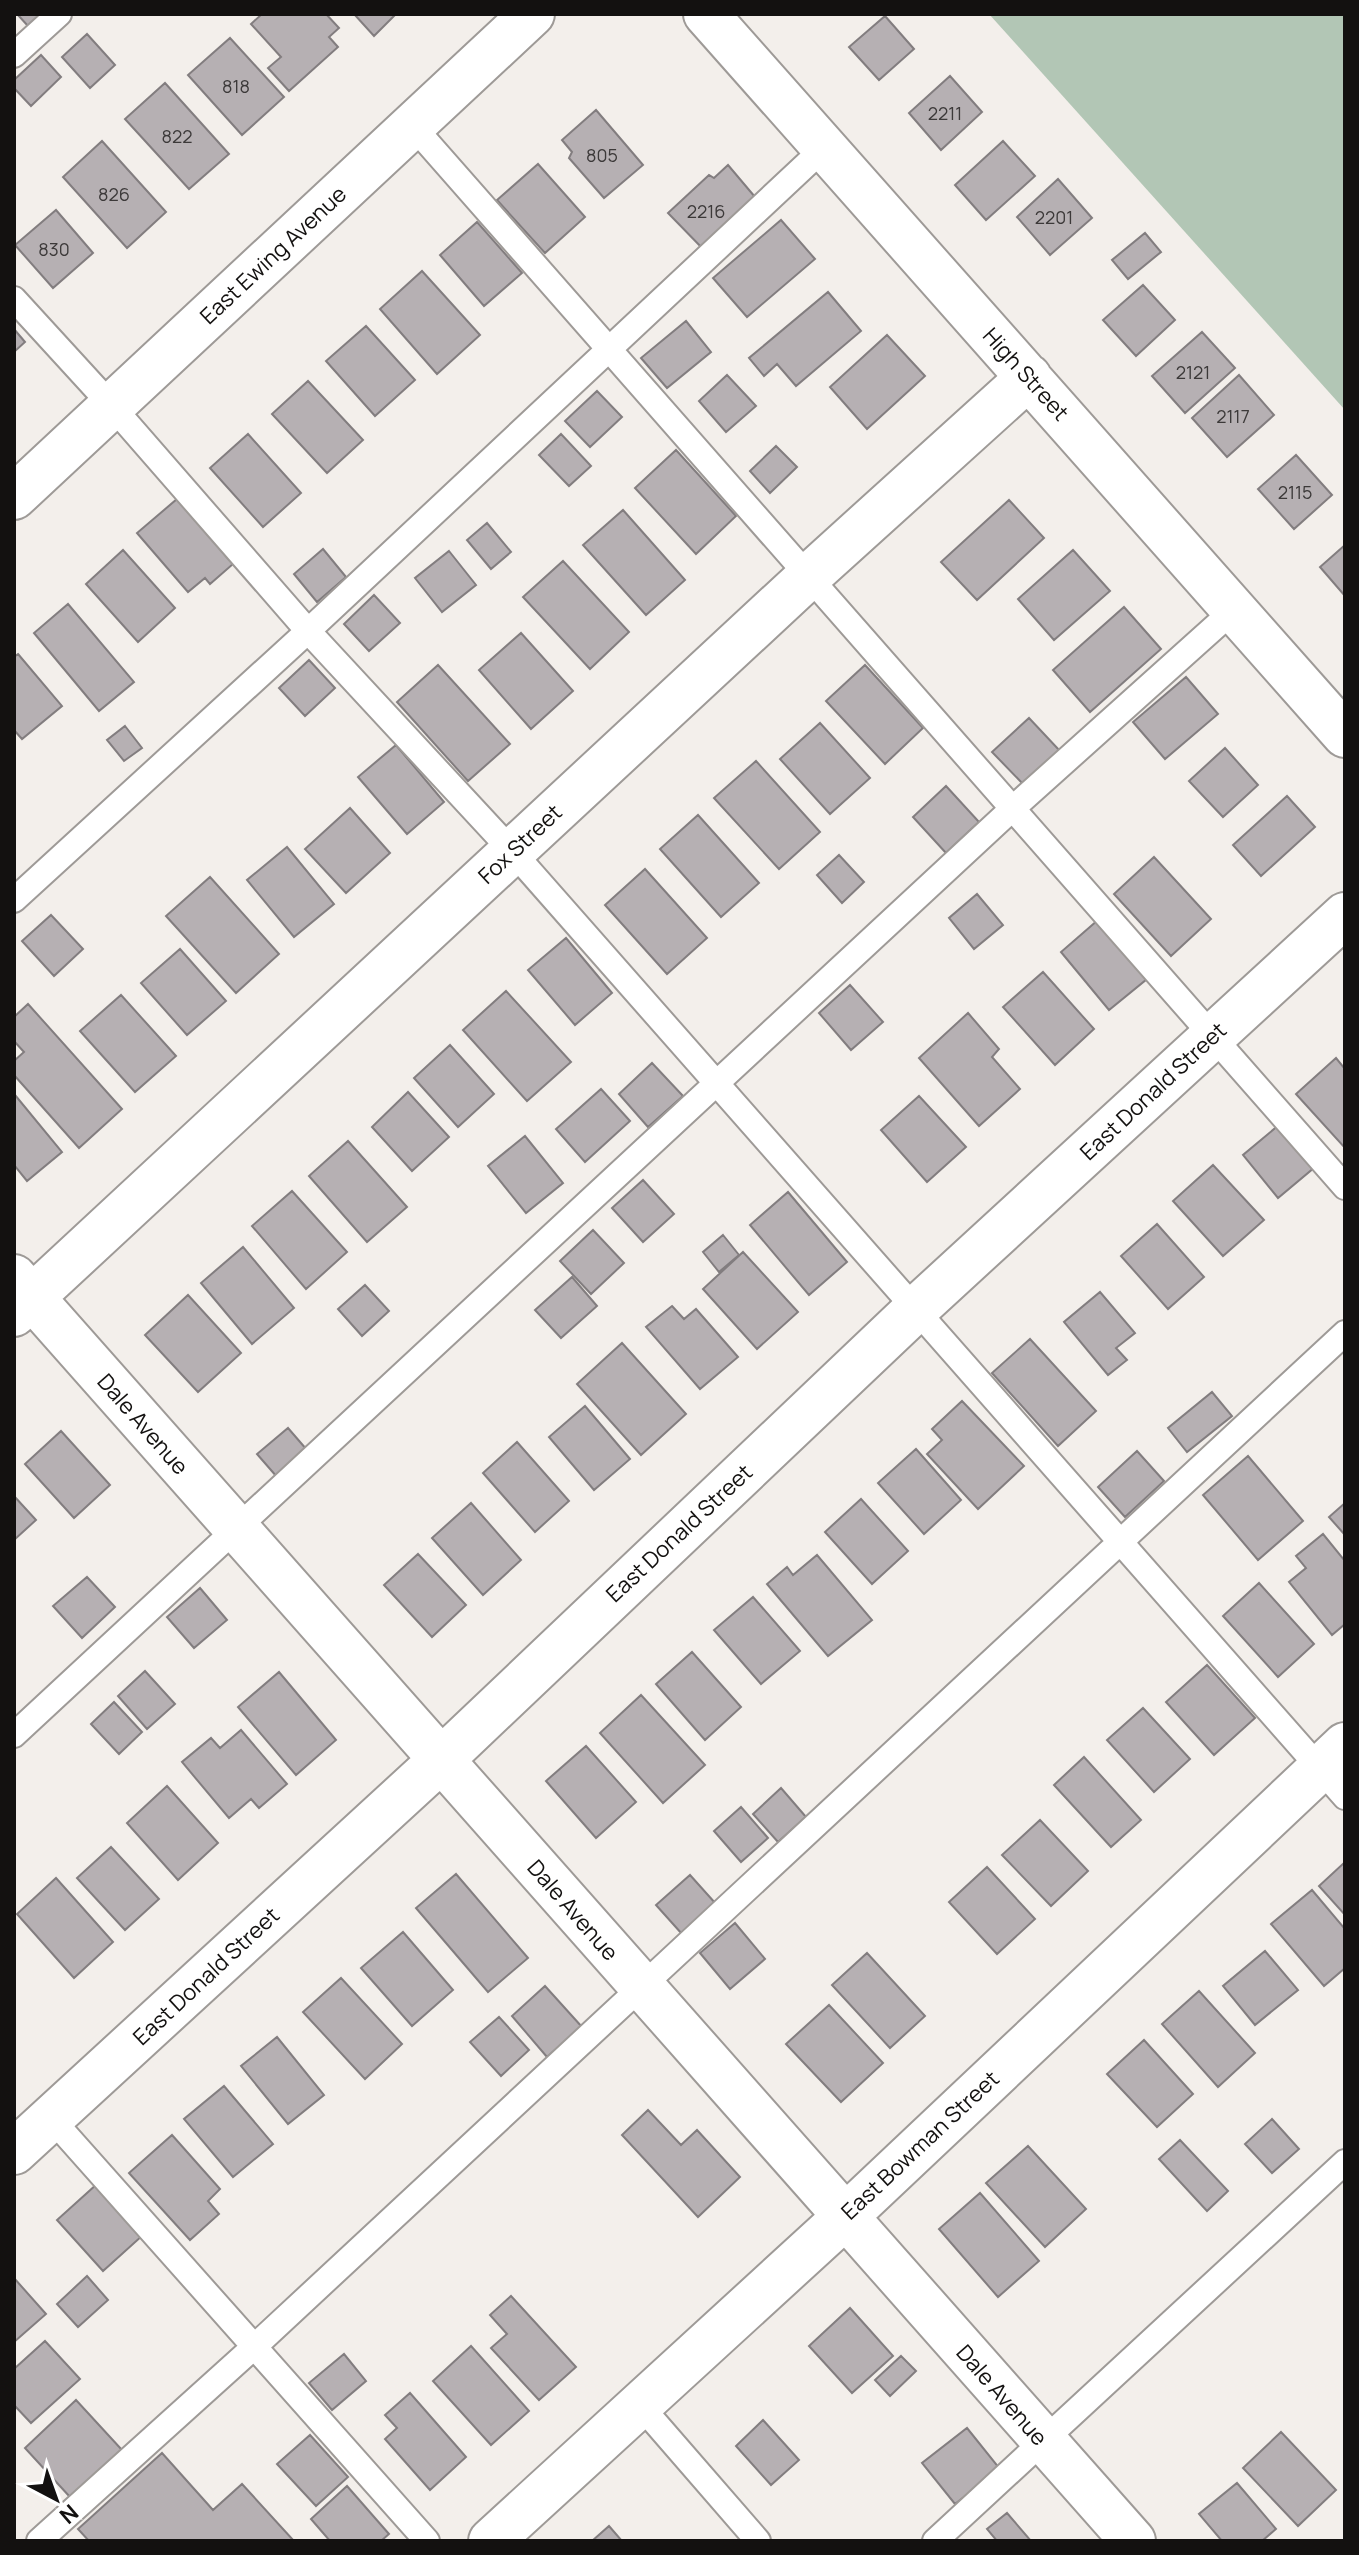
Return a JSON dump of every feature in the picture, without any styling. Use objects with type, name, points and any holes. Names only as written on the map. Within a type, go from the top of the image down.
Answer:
[{"type":"street","name":"East Ewing Avenue","points":[[14,497],[532,14]]},
{"type":"street","name":"High Street","points":[[706,14],[1236,608],[1345,735]]},
{"type":"street","name":"Fox Street","points":[[20,1296],[1029,377]]},
{"type":"street","name":"East Donald Street","points":[[14,2152],[441,1760],[916,1309],[1345,915]]},
{"type":"street","name":"Dale Avenue","points":[[20,1296],[235,1528],[1133,2541]]},
{"type":"street","name":"East Bowman Street","points":[[491,2541],[1337,1770]]},
{"type":"lane","points":[[14,55],[59,14]]},
{"type":"lane","points":[[412,125],[1345,1187]]},
{"type":"lane","points":[[14,900],[308,631],[824,148]]},
{"type":"lane","points":[[14,299],[308,631],[512,851],[1119,1540],[1337,1770]]},
{"type":"lane","points":[[14,1735],[1012,809],[1236,608]]},
{"type":"lane","points":[[39,2541],[254,2347],[1345,1333]]},
{"type":"lane","points":[[51,2118],[427,2541]]},
{"type":"lane","points":[[935,2541],[1345,2162]]},
{"type":"lane","points":[[640,2405],[758,2541]]},
{"type":"green space","points":[[989,14],[1345,14],[1345,410]]},
{"type":"building","points":[[17,14],[41,14],[28,26]]},
{"type":"building","points":[[262,14],[326,14],[339,28],[329,37],[338,47],[289,91],[268,68],[281,57],[251,24]]},
{"type":"building","points":[[354,14],[396,14],[374,36]]},
{"type":"building","points":[[885,16],[914,49],[879,80],[849,47]]},
{"type":"building","points":[[87,34],[115,65],[90,88],[62,57]]},
{"type":"building","points":[[230,38],[284,97],[242,135],[188,75]]},
{"type":"building","points":[[41,55],[61,77],[31,106],[14,88],[14,80]]},
{"type":"building","points":[[950,76],[982,112],[941,150],[909,113]]},
{"type":"building","points":[[165,83],[229,154],[189,189],[125,119]]},
{"type":"building","points":[[596,110],[643,165],[604,198],[569,158],[572,152],[562,140]]},
{"type":"building","points":[[102,141],[166,212],[127,248],[63,177]]},
{"type":"building","points":[[1003,141],[1035,176],[986,220],[955,185]]},
{"type":"building","points":[[538,164],[585,217],[545,253],[497,200]]},
{"type":"building","points":[[728,165],[755,197],[741,209],[746,217],[707,253],[668,213],[709,175],[714,178]]},
{"type":"building","points":[[1058,179],[1092,218],[1050,255],[1017,217]]},
{"type":"building","points":[[56,210],[93,253],[53,288],[15,245]]},
{"type":"building","points":[[781,220],[815,259],[747,317],[713,278]]},
{"type":"building","points":[[477,222],[522,273],[484,306],[440,255]]},
{"type":"building","points":[[1145,233],[1161,252],[1128,279],[1112,260]]},
{"type":"building","points":[[422,271],[480,335],[437,374],[380,309]]},
{"type":"building","points":[[1143,285],[1175,320],[1136,356],[1103,320]]},
{"type":"building","points":[[828,292],[861,331],[796,386],[777,364],[764,376],[749,358]]},
{"type":"building","points":[[686,321],[711,352],[667,388],[641,358]]},
{"type":"building","points":[[366,326],[415,380],[375,416],[326,361]]},
{"type":"building","points":[[14,329],[25,342],[14,352]]},
{"type":"building","points":[[1202,332],[1235,368],[1185,413],[1152,376]]},
{"type":"building","points":[[887,335],[925,376],[867,429],[830,387]]},
{"type":"building","points":[[727,375],[756,406],[726,432],[699,401]]},
{"type":"building","points":[[1239,375],[1274,415],[1227,457],[1192,418]]},
{"type":"building","points":[[308,381],[363,440],[327,473],[272,414]]},
{"type":"building","points":[[597,391],[622,417],[590,447],[565,421]]},
{"type":"building","points":[[248,434],[301,493],[263,527],[210,468]]},
{"type":"building","points":[[561,434],[591,466],[569,486],[539,455]]},
{"type":"building","points":[[776,446],[797,467],[770,493],[750,471]]},
{"type":"building","points":[[676,450],[736,516],[696,554],[635,488]]},
{"type":"building","points":[[1296,455],[1332,495],[1294,529],[1258,489]]},
{"type":"building","points":[[177,499],[233,564],[210,584],[205,578],[188,592],[137,533]]},
{"type":"building","points":[[1009,500],[1044,538],[977,600],[941,562]]},
{"type":"building","points":[[623,510],[685,580],[646,615],[583,545]]},
{"type":"building","points":[[487,523],[511,552],[491,569],[467,540]]},
{"type":"building","points":[[1345,545],[1345,596],[1320,567]]},
{"type":"building","points":[[323,549],[346,577],[317,602],[294,574]]},
{"type":"building","points":[[123,550],[175,608],[138,642],[86,584]]},
{"type":"building","points":[[1073,550],[1110,591],[1054,640],[1018,599]]},
{"type":"building","points":[[449,551],[476,585],[442,612],[415,578]]},
{"type":"building","points":[[563,561],[629,632],[590,669],[523,597]]},
{"type":"building","points":[[374,595],[400,623],[369,651],[344,624]]},
{"type":"building","points":[[68,604],[134,682],[99,711],[34,633]]},
{"type":"building","points":[[1124,607],[1161,649],[1090,712],[1053,670]]},
{"type":"building","points":[[521,633],[573,691],[531,729],[479,670]]},
{"type":"building","points":[[18,654],[62,706],[22,739],[14,730],[14,657]]},
{"type":"building","points":[[309,660],[335,688],[305,716],[279,688]]},
{"type":"building","points":[[438,665],[510,744],[468,781],[397,702]]},
{"type":"building","points":[[865,665],[923,728],[885,764],[826,701]]},
{"type":"building","points":[[1186,677],[1218,714],[1165,759],[1133,722]]},
{"type":"building","points":[[1029,718],[1060,751],[1024,785],[992,752]]},
{"type":"building","points":[[820,723],[870,778],[830,814],[780,759]]},
{"type":"building","points":[[125,726],[142,748],[124,761],[107,740]]},
{"type":"building","points":[[396,745],[444,802],[407,834],[358,777]]},
{"type":"building","points":[[1225,748],[1258,785],[1223,817],[1189,781]]},
{"type":"building","points":[[756,761],[820,832],[779,869],[714,798]]},
{"type":"building","points":[[946,786],[979,822],[946,853],[913,817]]},
{"type":"building","points":[[1287,796],[1315,827],[1261,876],[1233,845]]},
{"type":"building","points":[[350,808],[390,853],[346,893],[305,849]]},
{"type":"building","points":[[698,815],[759,883],[721,917],[660,849]]},
{"type":"building","points":[[287,847],[334,904],[294,937],[247,880]]},
{"type":"building","points":[[839,855],[864,882],[842,903],[817,875]]},
{"type":"building","points":[[1154,857],[1211,919],[1171,956],[1114,894]]},
{"type":"building","points":[[645,869],[707,938],[667,974],[605,905]]},
{"type":"building","points":[[210,877],[279,954],[236,993],[166,916]]},
{"type":"building","points":[[977,894],[1003,925],[974,949],[949,918]]},
{"type":"building","points":[[51,915],[83,949],[54,976],[22,941]]},
{"type":"building","points":[[1098,920],[1147,979],[1109,1010],[1061,952]]},
{"type":"building","points":[[566,938],[612,993],[575,1025],[528,970]]},
{"type":"building","points":[[180,949],[226,1001],[187,1035],[141,983]]},
{"type":"building","points":[[1043,972],[1094,1029],[1055,1065],[1003,1007]]},
{"type":"building","points":[[850,985],[883,1022],[851,1050],[819,1013]]},
{"type":"building","points":[[506,991],[571,1062],[527,1101],[463,1030]]},
{"type":"building","points":[[121,995],[176,1056],[135,1092],[80,1031]]},
{"type":"building","points":[[28,1004],[122,1109],[79,1148],[14,1075],[14,1061],[24,1052],[14,1041],[14,1017]]},
{"type":"building","points":[[968,1013],[999,1049],[992,1057],[1020,1089],[979,1126],[919,1058]]},
{"type":"building","points":[[450,1045],[494,1094],[458,1127],[414,1078]]},
{"type":"building","points":[[1336,1058],[1345,1069],[1345,1148],[1296,1094]]},
{"type":"building","points":[[652,1063],[683,1096],[648,1127],[619,1094]]},
{"type":"building","points":[[601,1089],[630,1121],[585,1162],[556,1129]]},
{"type":"building","points":[[408,1092],[449,1137],[412,1171],[372,1127]]},
{"type":"building","points":[[15,1095],[62,1152],[27,1181],[14,1165]]},
{"type":"building","points":[[919,1096],[966,1147],[927,1182],[881,1130]]},
{"type":"building","points":[[1280,1124],[1315,1167],[1278,1198],[1243,1155]]},
{"type":"building","points":[[525,1136],[563,1183],[526,1213],[488,1166]]},
{"type":"building","points":[[348,1141],[407,1207],[367,1242],[309,1176]]},
{"type":"building","points":[[1213,1165],[1264,1220],[1223,1256],[1173,1201]]},
{"type":"building","points":[[643,1180],[674,1214],[643,1242],[612,1208]]},
{"type":"building","points":[[292,1191],[347,1252],[306,1289],[252,1226]]},
{"type":"building","points":[[788,1192],[847,1262],[809,1295],[750,1225]]},
{"type":"building","points":[[1157,1224],[1204,1277],[1168,1309],[1121,1256]]},
{"type":"building","points":[[593,1230],[624,1263],[591,1294],[560,1261]]},
{"type":"building","points":[[723,1235],[739,1255],[719,1272],[703,1252]]},
{"type":"building","points":[[243,1247],[294,1308],[252,1344],[201,1283]]},
{"type":"building","points":[[743,1252],[798,1312],[757,1349],[703,1289]]},
{"type":"building","points":[[572,1277],[597,1306],[561,1338],[535,1310]]},
{"type":"building","points":[[365,1285],[389,1311],[362,1336],[338,1309]]},
{"type":"building","points":[[1100,1292],[1135,1333],[1116,1348],[1127,1360],[1108,1375],[1064,1322]]},
{"type":"building","points":[[188,1295],[241,1353],[198,1392],[145,1335]]},
{"type":"building","points":[[672,1306],[684,1319],[696,1309],[738,1357],[700,1389],[646,1327]]},
{"type":"building","points":[[1030,1339],[1096,1411],[1058,1446],[992,1373]]},
{"type":"building","points":[[622,1343],[686,1414],[641,1455],[577,1384]]},
{"type":"building","points":[[1212,1392],[1232,1416],[1187,1452],[1168,1428]]},
{"type":"building","points":[[962,1401],[1024,1466],[978,1509],[927,1454],[942,1440],[932,1429]]},
{"type":"building","points":[[585,1406],[630,1459],[594,1490],[549,1437]]},
{"type":"building","points":[[288,1428],[307,1450],[277,1477],[257,1454]]},
{"type":"building","points":[[61,1431],[110,1485],[74,1518],[25,1464]]},
{"type":"building","points":[[517,1442],[569,1501],[535,1532],[483,1473]]},
{"type":"building","points":[[916,1449],[961,1500],[924,1534],[878,1483]]},
{"type":"building","points":[[1137,1451],[1164,1481],[1125,1517],[1098,1487]]},
{"type":"building","points":[[1248,1456],[1303,1521],[1258,1560],[1203,1495]]},
{"type":"building","points":[[14,1496],[36,1520],[14,1540]]},
{"type":"building","points":[[861,1499],[908,1551],[872,1584],[825,1532]]},
{"type":"building","points":[[471,1503],[521,1560],[483,1595],[432,1538]]},
{"type":"building","points":[[1345,1503],[1345,1535],[1329,1517]]},
{"type":"building","points":[[1323,1534],[1345,1561],[1345,1624],[1332,1635],[1289,1582],[1306,1568],[1296,1556]]},
{"type":"building","points":[[418,1554],[466,1605],[432,1637],[384,1585]]},
{"type":"building","points":[[817,1555],[872,1620],[828,1656],[767,1584],[787,1567],[793,1575]]},
{"type":"building","points":[[87,1577],[115,1607],[82,1638],[53,1606]]},
{"type":"building","points":[[1259,1583],[1314,1644],[1278,1677],[1223,1616]]},
{"type":"building","points":[[200,1588],[227,1620],[194,1648],[167,1617]]},
{"type":"building","points":[[753,1597],[800,1651],[761,1684],[714,1630]]},
{"type":"building","points":[[692,1652],[741,1707],[705,1740],[656,1684]]},
{"type":"building","points":[[1207,1665],[1255,1718],[1214,1755],[1166,1702]]},
{"type":"building","points":[[145,1671],[175,1704],[147,1729],[118,1696]]},
{"type":"building","points":[[279,1672],[336,1740],[296,1775],[238,1707]]},
{"type":"building","points":[[641,1695],[705,1765],[663,1803],[600,1733]]},
{"type":"building","points":[[114,1702],[142,1732],[119,1754],[91,1724]]},
{"type":"building","points":[[1143,1708],[1190,1759],[1154,1792],[1107,1740]]},
{"type":"building","points":[[241,1730],[287,1784],[259,1808],[251,1799],[229,1818],[182,1762],[211,1738],[220,1748]]},
{"type":"building","points":[[586,1746],[636,1802],[596,1838],[546,1781]]},
{"type":"building","points":[[1084,1757],[1141,1820],[1111,1847],[1054,1785]]},
{"type":"building","points":[[167,1786],[218,1843],[178,1880],[127,1823]]},
{"type":"building","points":[[781,1788],[806,1817],[778,1842],[753,1814]]},
{"type":"building","points":[[741,1807],[768,1838],[741,1862],[714,1831]]},
{"type":"building","points":[[1040,1820],[1088,1871],[1051,1906],[1002,1855]]},
{"type":"building","points":[[111,1847],[159,1899],[125,1930],[77,1878]]},
{"type":"building","points":[[1345,1862],[1345,1915],[1319,1886]]},
{"type":"building","points":[[987,1867],[1035,1919],[997,1954],[949,1902]]},
{"type":"building","points":[[456,1874],[528,1958],[488,1992],[416,1908]]},
{"type":"building","points":[[690,1875],[716,1904],[682,1934],[656,1905]]},
{"type":"building","points":[[56,1878],[113,1942],[74,1978],[17,1914]]},
{"type":"building","points":[[1312,1890],[1345,1929],[1345,1968],[1324,1986],[1271,1924]]},
{"type":"building","points":[[735,1923],[765,1959],[730,1989],[700,1953]]},
{"type":"building","points":[[403,1932],[453,1990],[412,2026],[361,1968]]},
{"type":"building","points":[[1265,1951],[1298,1990],[1255,2025],[1223,1986]]},
{"type":"building","points":[[867,1953],[925,2016],[890,2048],[832,1985]]},
{"type":"building","points":[[341,1978],[402,2044],[365,2079],[303,2012]]},
{"type":"building","points":[[545,1986],[582,2027],[547,2057],[512,2016]]},
{"type":"building","points":[[1199,1991],[1255,2053],[1218,2087],[1162,2024]]},
{"type":"building","points":[[829,2005],[883,2063],[841,2102],[786,2044]]},
{"type":"building","points":[[499,2017],[529,2050],[501,2076],[470,2042]]},
{"type":"building","points":[[277,2037],[324,2095],[288,2124],[241,2066]]},
{"type":"building","points":[[1144,2040],[1193,2094],[1157,2127],[1107,2074]]},
{"type":"building","points":[[224,2086],[273,2144],[233,2177],[184,2119]]},
{"type":"building","points":[[648,2110],[681,2145],[697,2130],[740,2177],[698,2217],[622,2135]]},
{"type":"building","points":[[1272,2119],[1299,2149],[1272,2173],[1245,2144]]},
{"type":"building","points":[[172,2135],[220,2189],[208,2201],[219,2214],[190,2240],[129,2173]]},
{"type":"building","points":[[1180,2140],[1228,2191],[1207,2211],[1159,2159]]},
{"type":"building","points":[[1028,2146],[1086,2209],[1045,2247],[986,2183]]},
{"type":"building","points":[[97,2184],[143,2235],[103,2271],[57,2220]]},
{"type":"building","points":[[980,2193],[1039,2261],[998,2297],[939,2229]]},
{"type":"building","points":[[87,2276],[108,2300],[78,2327],[57,2304]]},
{"type":"building","points":[[14,2278],[46,2314],[14,2342]]},
{"type":"building","points":[[511,2296],[576,2367],[539,2400],[491,2348],[507,2334],[490,2315]]},
{"type":"building","points":[[850,2308],[893,2356],[852,2393],[809,2346]]},
{"type":"building","points":[[45,2341],[80,2379],[31,2423],[14,2405],[14,2369]]},
{"type":"building","points":[[471,2346],[529,2411],[491,2445],[433,2381]]},
{"type":"building","points":[[344,2354],[366,2381],[332,2410],[309,2383]]},
{"type":"building","points":[[901,2356],[916,2371],[890,2396],[875,2380]]},
{"type":"building","points":[[410,2393],[466,2457],[430,2490],[385,2439],[397,2428],[385,2415]]},
{"type":"building","points":[[76,2400],[122,2450],[70,2497],[25,2448]]},
{"type":"building","points":[[763,2420],[799,2460],[771,2485],[736,2446]]},
{"type":"building","points":[[967,2428],[1000,2469],[955,2504],[922,2463]]},
{"type":"building","points":[[1281,2432],[1336,2490],[1298,2526],[1243,2468]]},
{"type":"building","points":[[310,2435],[348,2477],[316,2506],[277,2464]]},
{"type":"building","points":[[162,2453],[213,2510],[242,2484],[294,2541],[89,2541],[78,2529]]},
{"type":"building","points":[[1237,2483],[1276,2529],[1262,2541],[1222,2541],[1199,2514]]},
{"type":"building","points":[[347,2486],[389,2534],[381,2541],[330,2541],[311,2519]]},
{"type":"building","points":[[1007,2513],[1031,2541],[997,2541],[987,2529]]},
{"type":"building","points":[[609,2526],[622,2541],[592,2541]]}]
